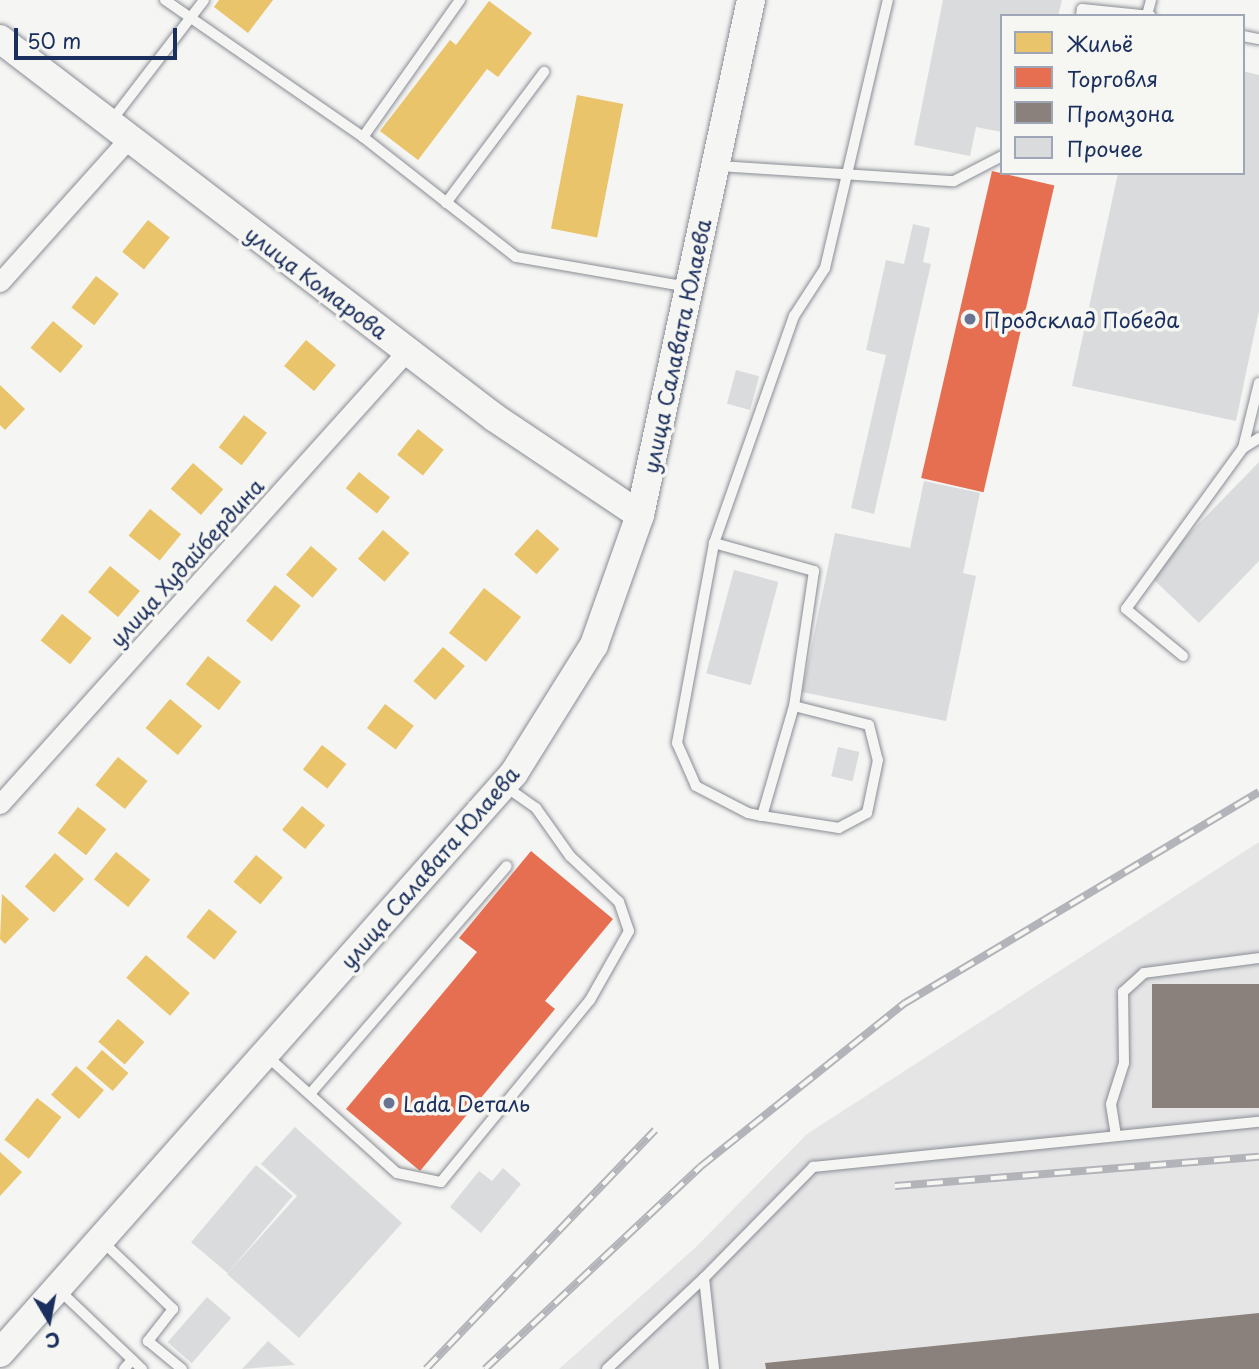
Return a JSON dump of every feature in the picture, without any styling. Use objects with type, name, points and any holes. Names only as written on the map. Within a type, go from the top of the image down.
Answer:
[{"type":"street","name":"улица Салавата Юлаева","points":[[0,1353],[503,785],[594,645],[640,515],[751,0]]},
{"type":"street","name":"улица Комарова","points":[[0,40],[407,351],[640,515]]},
{"type":"street","points":[[0,282],[119,131]]},
{"type":"street","name":"улица Худайбердина","points":[[0,804],[407,351]]},
{"type":"lane","points":[[165,0],[363,137],[516,257],[689,287]]},
{"type":"lane","points":[[119,131],[204,0]]},
{"type":"lane","points":[[363,137],[460,0]]},
{"type":"lane","points":[[794,706],[869,725],[878,760],[867,813],[839,828],[762,816],[696,786],[677,743],[714,543],[794,316],[825,268],[888,0]]},
{"type":"lane","points":[[1082,8],[1139,14]]},
{"type":"lane","points":[[446,203],[544,72]]},
{"type":"lane","points":[[715,166],[848,178],[954,181],[1000,157]]},
{"type":"lane","points":[[1243,448],[1259,383]]},
{"type":"lane","points":[[1183,656],[1126,609],[1243,448],[1259,438]]},
{"type":"lane","points":[[714,543],[814,571],[794,706],[762,816]]},
{"type":"lane","points":[[265,1054],[397,1172],[441,1182],[590,1000],[629,931],[619,902],[570,856],[536,808],[503,785]]},
{"type":"lane","points":[[310,1094],[507,866]]},
{"type":"lane","points":[[1116,1136],[1111,1104],[1124,1063],[1123,992],[1144,973],[1259,958]]},
{"type":"lane","points":[[607,1369],[704,1278],[813,1167],[1259,1122]]},
{"type":"lane","points":[[101,1239],[173,1308],[148,1341],[182,1369]]},
{"type":"lane","points":[[704,1278],[714,1369]]},
{"type":"lane","points":[[57,1289],[142,1369]]},
{"type":"lane","points":[[124,1369],[132,1360]]},
{"type":"shaded area","points":[[1259,842],[1259,1369],[559,1369],[696,1247],[807,1134]]},
{"type":"building: Жильё","points":[[219,0],[273,0],[248,33],[214,7]]},
{"type":"building: Жильё","points":[[489,1],[532,33],[498,77],[487,69],[418,160],[380,131],[450,40],[456,45]]},
{"type":"building: Жильё","points":[[577,95],[623,104],[597,237],[551,229]]},
{"type":"building: Жильё","points":[[148,220],[170,238],[144,269],[122,252]]},
{"type":"building: Жильё","points":[[96,276],[119,294],[94,325],[71,308]]},
{"type":"building: Жильё","points":[[53,321],[83,346],[60,373],[31,348]]},
{"type":"building: Жильё","points":[[306,340],[336,365],[314,391],[284,366]]},
{"type":"building: Жильё","points":[[0,385],[25,409],[5,430],[0,425]]},
{"type":"building: Жильё","points":[[244,415],[267,433],[242,465],[219,447]]},
{"type":"building: Жильё","points":[[418,429],[444,450],[423,475],[397,455]]},
{"type":"building: Жильё","points":[[193,463],[223,489],[201,515],[171,489]]},
{"type":"building: Жильё","points":[[359,472],[390,497],[377,513],[346,488]]},
{"type":"building: Жильё","points":[[150,509],[181,534],[160,561],[129,535]]},
{"type":"building: Жильё","points":[[537,529],[559,549],[537,574],[514,554]]},
{"type":"building: Жильё","points":[[383,530],[409,553],[384,582],[358,559]]},
{"type":"building: Жильё","points":[[311,546],[337,569],[312,598],[286,575]]},
{"type":"building: Жильё","points":[[110,566],[140,591],[118,617],[88,592]]},
{"type":"building: Жильё","points":[[275,585],[301,606],[272,642],[246,621]]},
{"type":"building: Жильё","points":[[484,588],[521,617],[486,662],[449,633]]},
{"type":"building: Жильё","points":[[62,614],[92,638],[70,664],[41,640]]},
{"type":"building: Жильё","points":[[443,647],[465,666],[435,700],[413,681]]},
{"type":"building: Жильё","points":[[208,656],[241,682],[219,710],[186,684]]},
{"type":"building: Жильё","points":[[170,699],[202,726],[178,755],[146,728]]},
{"type":"building: Жильё","points":[[385,704],[414,726],[396,750],[367,728]]},
{"type":"building: Жильё","points":[[322,745],[346,764],[327,789],[303,769]]},
{"type":"building: Жильё","points":[[118,757],[148,781],[125,809],[95,785]]},
{"type":"building: Жильё","points":[[302,806],[325,825],[305,849],[282,830]]},
{"type":"building: Жильё","points":[[78,807],[106,829],[86,855],[58,833]]},
{"type":"building: Жильё","points":[[116,852],[150,880],[128,907],[94,879]]},
{"type":"building: Жильё","points":[[55,853],[84,879],[54,913],[25,886]]},
{"type":"building: Жильё","points":[[256,855],[283,877],[260,904],[234,882]]},
{"type":"building: Жильё","points":[[2,894],[29,919],[5,944],[0,939]]},
{"type":"building: Жильё","points":[[209,909],[237,932],[214,960],[186,937]]},
{"type":"building: Жильё","points":[[146,955],[190,993],[170,1016],[126,978]]},
{"type":"building: Жильё","points":[[118,1019],[144,1042],[125,1065],[98,1042]]},
{"type":"building: Жильё","points":[[102,1050],[128,1073],[113,1091],[86,1068]]},
{"type":"building: Жильё","points":[[76,1066],[104,1090],[79,1119],[51,1095]]},
{"type":"building: Жильё","points":[[37,1098],[61,1117],[29,1159],[4,1140]]},
{"type":"building: Жильё","points":[[0,1152],[22,1172],[0,1196]]},
{"type":"building: Торговля","points":[[992,171],[1054,185],[984,492],[921,478]]},
{"type":"building: Торговля","points":[[531,851],[613,919],[545,1001],[555,1009],[420,1171],[346,1109],[477,952],[459,938]]},
{"type":"building: Промзона","points":[[1152,984],[1259,984],[1259,1108],[1152,1108]]},
{"type":"building: Промзона","points":[[1259,1313],[1259,1369],[766,1369],[765,1363]]},
{"type":"building: Прочее","points":[[943,0],[1062,0],[1058,14],[1000,14],[1000,132],[976,127],[970,156],[914,145]]},
{"type":"building: Прочее","points":[[1245,72],[1259,75],[1259,311],[1236,421],[1072,386],[1118,175],[1245,175]]},
{"type":"building: Прочее","points":[[913,224],[930,228],[923,262],[931,264],[874,514],[851,508],[886,355],[866,350],[886,260],[904,264]]},
{"type":"building: Прочее","points":[[736,370],[759,376],[750,410],[727,404]]},
{"type":"building: Прочее","points":[[1259,462],[1259,561],[1199,623],[1149,575]]},
{"type":"building: Прочее","points":[[924,481],[980,493],[963,573],[976,576],[946,721],[802,692],[835,533],[910,548]]},
{"type":"building: Прочее","points":[[734,570],[778,582],[751,685],[706,673]]},
{"type":"building: Прочее","points":[[838,747],[859,752],[853,781],[831,776]]},
{"type":"building: Прочее","points":[[295,1127],[402,1223],[299,1338],[227,1274],[297,1196],[261,1164]]},
{"type":"building: Прочее","points":[[256,1165],[293,1196],[228,1273],[191,1242]]},
{"type":"building: Прочее","points":[[503,1168],[521,1184],[481,1233],[450,1207],[479,1171],[492,1181]]},
{"type":"building: Прочее","points":[[207,1297],[231,1318],[192,1363],[168,1342]]},
{"type":"building: Прочее","points":[[268,1341],[295,1365],[242,1369]]},
{"type":"railway","points":[[485,1369],[700,1167],[905,1003],[1259,792]]},
{"type":"railway","points":[[426,1369],[655,1130]]},
{"type":"railway","points":[[895,1186],[1259,1157]]},
{"type":"place","name":"Продсклад Победа","points":[[970,319]]},
{"type":"place","name":"Lada Dеталь","points":[[389,1103]]}]
